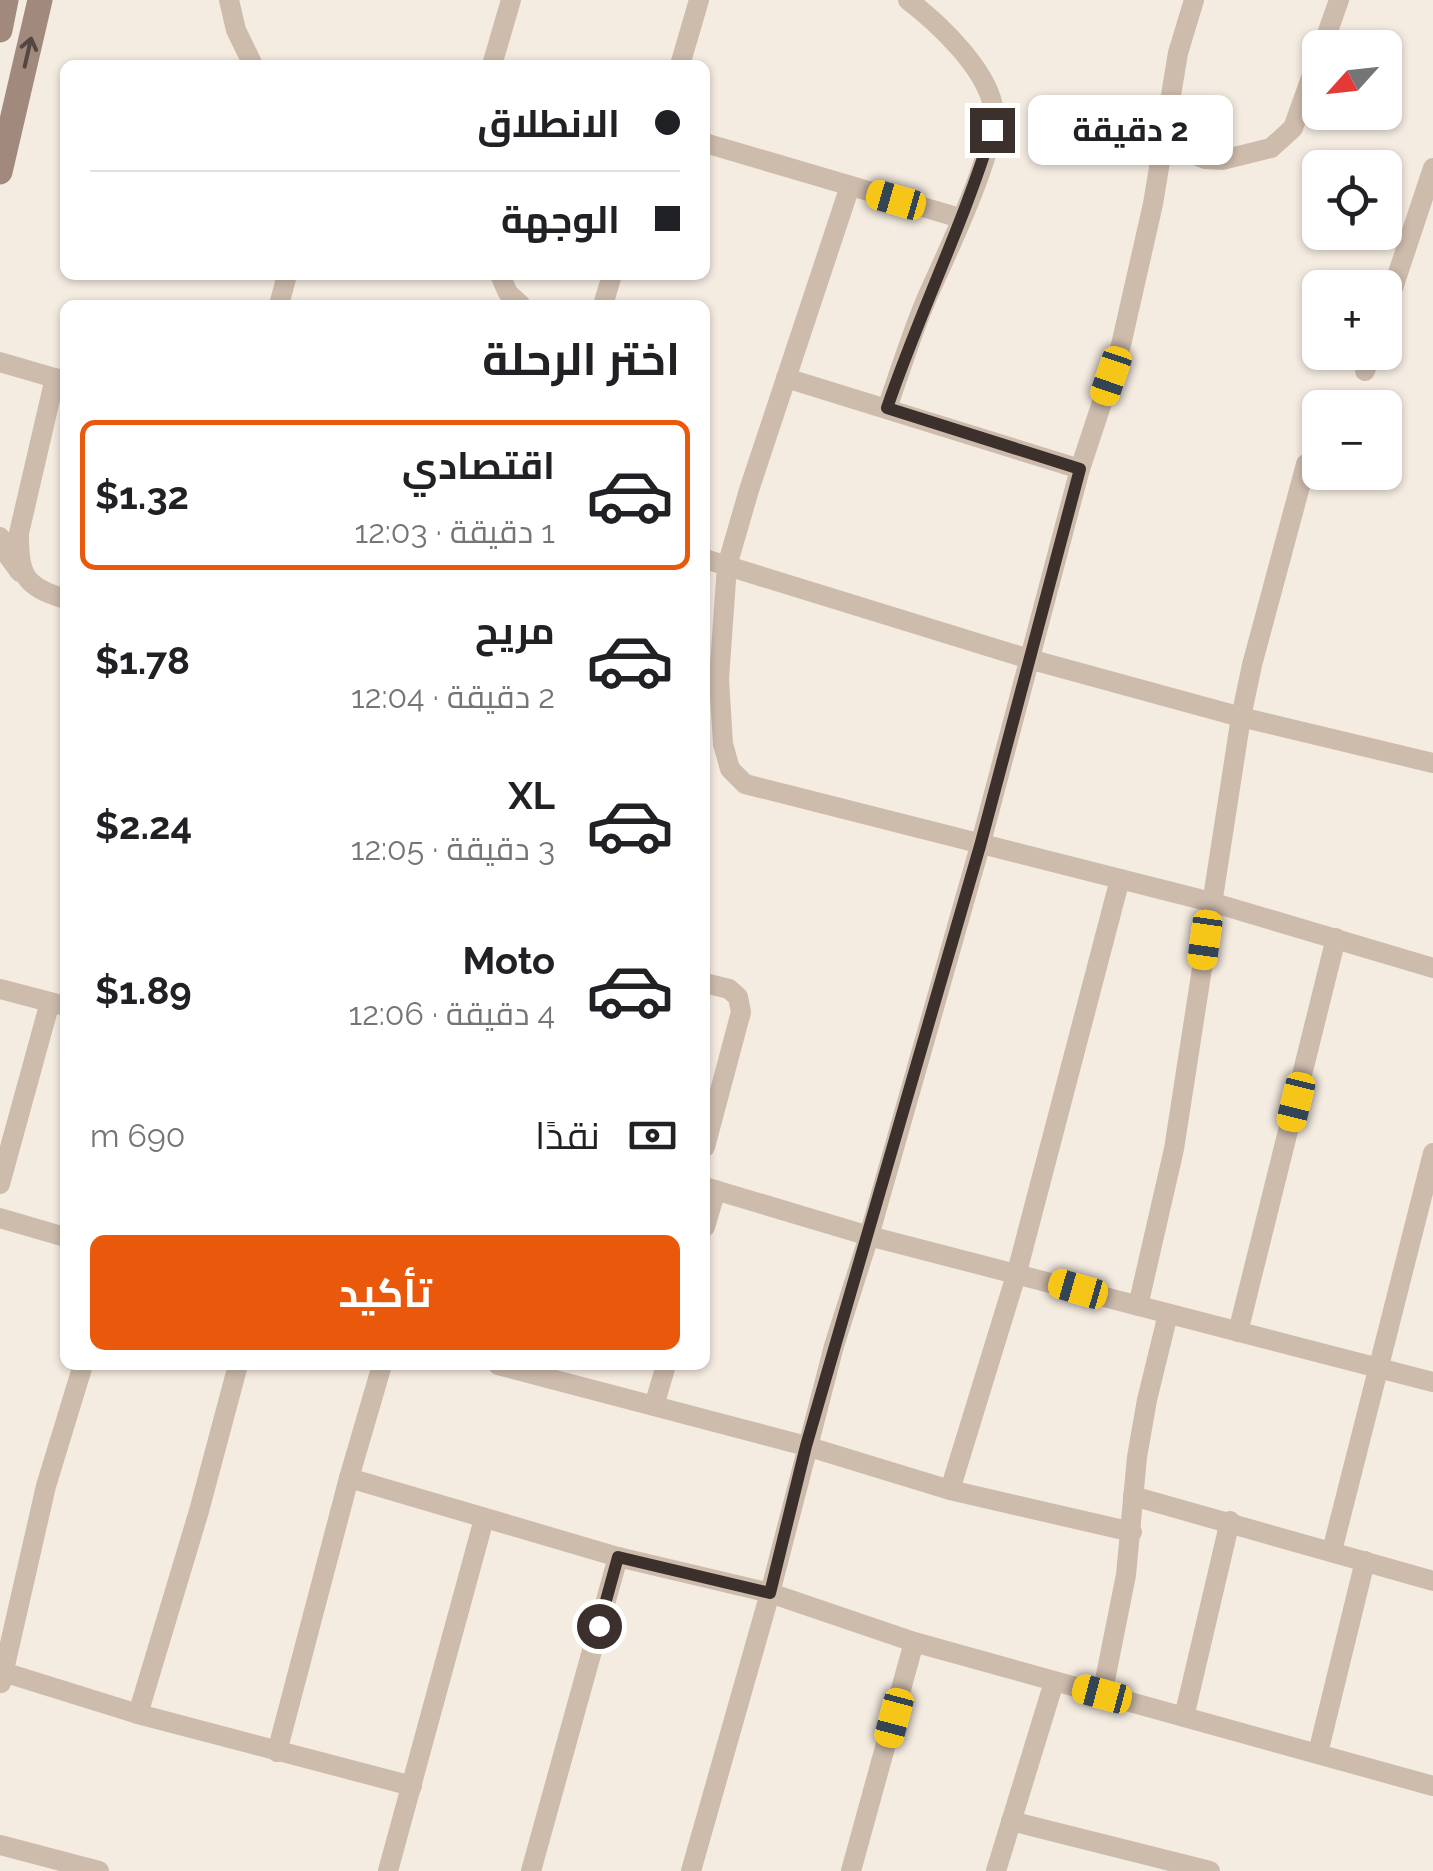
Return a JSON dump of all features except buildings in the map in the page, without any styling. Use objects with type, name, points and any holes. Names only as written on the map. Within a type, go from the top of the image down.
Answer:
[{"type":"main road","points":[[0,30],[6,0]]},
{"type":"main road","points":[[0,172],[40,0]]},
{"type":"street","points":[[229,0],[236,30],[251,60]]},
{"type":"street","points":[[493,60],[511,0]]},
{"type":"street","points":[[681,60],[699,0]]},
{"type":"street","points":[[887,408],[914,329],[988,146],[995,109],[990,93],[970,63],[939,25],[908,0]]},
{"type":"street","points":[[691,1871],[770,1593],[806,1446],[980,846],[1080,469],[1122,345],[1165,144],[1178,53],[1194,0]]},
{"type":"street","points":[[1328,30],[1338,0]]},
{"type":"street","points":[[1165,144],[1205,159],[1222,160],[1272,148],[1293,128],[1302,103]]},
{"type":"street","points":[[710,144],[960,218]]},
{"type":"street","points":[[1399,270],[1433,168]]},
{"type":"street","points":[[850,186],[727,566],[719,679],[722,744],[730,769],[745,784],[1211,902],[1433,968]]},
{"type":"street","points":[[0,362],[60,380],[19,533],[19,555],[28,582]]},
{"type":"street","points":[[786,378],[1080,469]]},
{"type":"street","points":[[1138,1306],[1174,1149],[1241,717],[1302,479]]},
{"type":"street","points":[[0,536],[6,553],[28,582],[60,597]]},
{"type":"street","points":[[710,561],[1029,658],[1241,717],[1433,762]]},
{"type":"street","points":[[950,1490],[1016,1272],[1120,879]]},
{"type":"street","points":[[1238,1332],[1336,938]]},
{"type":"street","points":[[710,984],[728,989],[738,997],[741,1012],[710,1128]]},
{"type":"street","points":[[0,988],[57,1004],[0,1184]]},
{"type":"street","points":[[1332,1552],[1433,1153]]},
{"type":"street","points":[[710,1188],[868,1236],[1433,1382]]},
{"type":"street","points":[[0,1218],[60,1236]]},
{"type":"street","points":[[1102,1694],[1132,1532],[1133,1496],[1147,1400],[1168,1314]]},
{"type":"street","points":[[81,1370],[46,1486],[2,1676],[412,1786]]},
{"type":"street","points":[[138,1714],[237,1370]]},
{"type":"street","points":[[278,1752],[381,1370]]},
{"type":"street","points":[[529,1370],[950,1490],[1132,1532]]},
{"type":"street","points":[[654,1406],[665,1370]]},
{"type":"street","points":[[349,1478],[618,1557],[770,1593],[914,1642],[1433,1786]]},
{"type":"street","points":[[1133,1496],[1433,1580]]},
{"type":"street","points":[[388,1871],[484,1519]]},
{"type":"street","points":[[1184,1717],[1230,1521]]},
{"type":"street","points":[[531,1871],[618,1557]]},
{"type":"street","points":[[1318,1753],[1365,1561]]},
{"type":"street","points":[[852,1871],[914,1642]]},
{"type":"street","points":[[996,1871],[1054,1682]]},
{"type":"street","points":[[1012,1821],[1210,1871]]},
{"type":"street","points":[[0,1844],[100,1871]]},
{"type":"route","points":[[599,1626],[618,1557],[770,1593],[806,1446],[980,846],[1080,469],[887,408],[992,130]]}]
